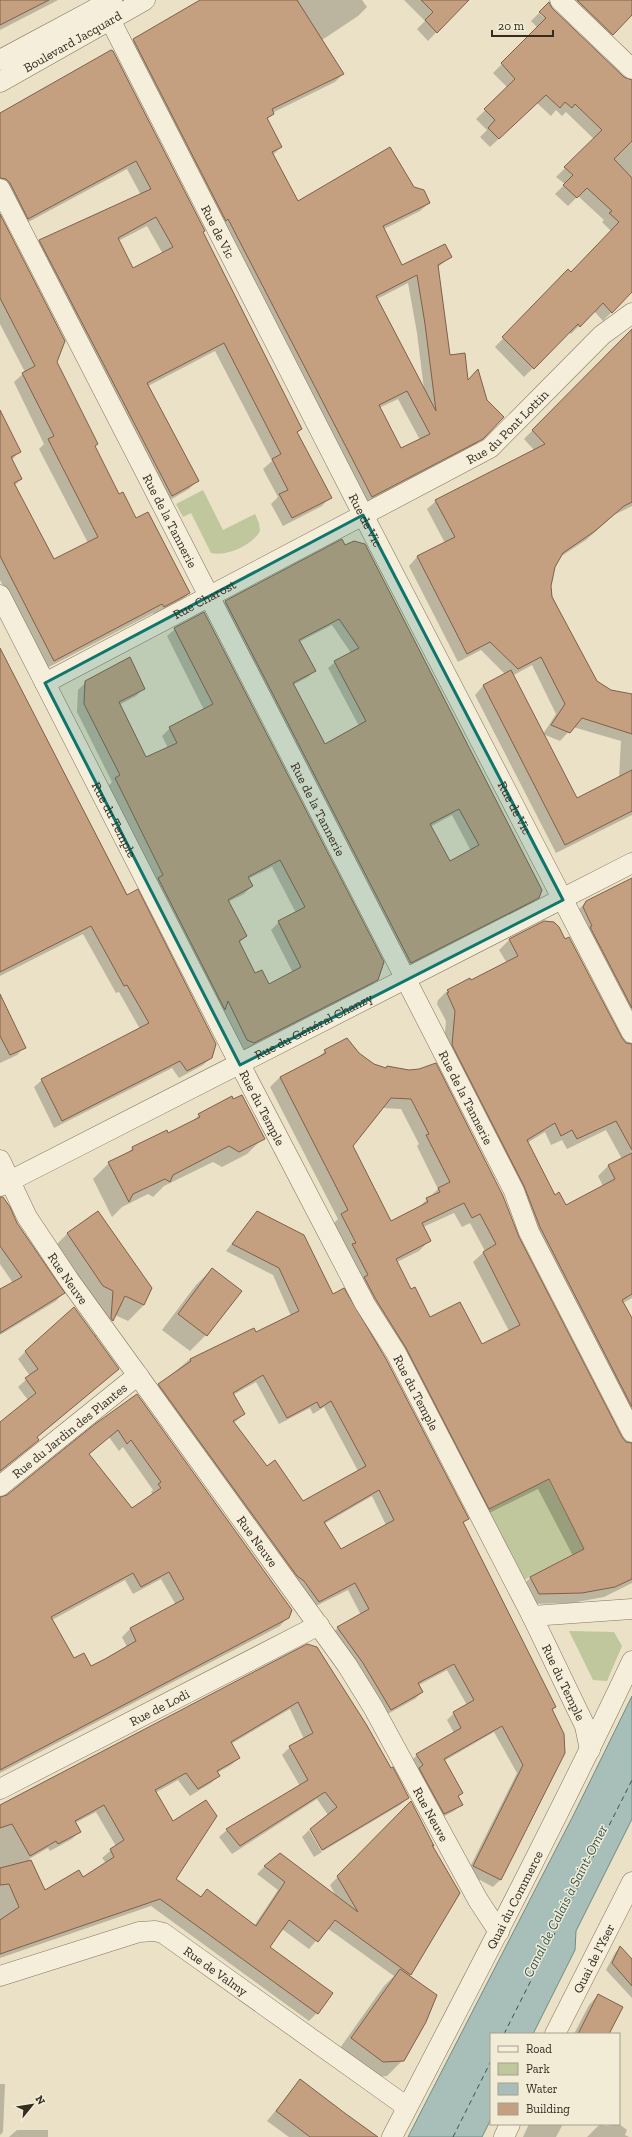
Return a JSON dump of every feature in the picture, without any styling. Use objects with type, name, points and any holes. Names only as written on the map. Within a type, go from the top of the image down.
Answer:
[{"type":"street","name":"Boulevard Jacquard","points":[[0,60],[106,7],[145,0]]},
{"type":"street","points":[[560,0],[632,69]]},
{"type":"street","name":"Boulevard Jacquard","points":[[0,82],[106,7]]},
{"type":"street","name":"Rue de Vic","points":[[106,7],[363,515],[632,1033]]},
{"type":"street","name":"Rue de la Tannerie","points":[[0,189],[407,980],[514,1191],[530,1232],[632,1432]]},
{"type":"street","name":"Rue du Pont Lottin","points":[[363,515],[490,448],[602,335],[632,312]]},
{"type":"street","name":"Rue Charost","points":[[45,683],[363,515]]},
{"type":"street","name":"Rue du Temple","points":[[0,595],[240,1065],[365,1304],[396,1353],[532,1616],[585,1726],[590,1750]]},
{"type":"street","name":"Rue du Général Chanzy","points":[[5,1184],[407,980],[632,863]]},
{"type":"street","name":"Rue Neuve","points":[[0,1160],[5,1184],[65,1276],[347,1664],[373,1707],[478,1900],[499,1932]]},
{"type":"street","name":"Rue du Jardin des Plantes","points":[[0,1486],[138,1375]]},
{"type":"street","points":[[532,1616],[632,1609]]},
{"type":"street","name":"Rue de Lodi","points":[[0,1789],[319,1625]]},
{"type":"street","name":"Quai du Commerce","points":[[392,2137],[499,1932],[590,1750],[632,1661]]},
{"type":"street","name":"Quai de l'Yser","points":[[556,2033],[632,1882]]},
{"type":"street","name":"Rue de Valmy","points":[[0,1976],[139,1932],[155,1931],[163,1933],[407,2107]]},
{"type":"street","points":[[504,2137],[510,2125]]},
{"type":"highlighted area","points":[[363,515],[563,900],[240,1065],[45,683]]},
{"type":"green space","points":[[203,490],[223,530],[255,514],[259,523],[260,531],[251,541],[238,549],[224,553],[211,553],[191,513],[183,517],[176,504]]},
{"type":"green space","points":[[548,1479],[584,1549],[524,1580],[488,1510]]},
{"type":"green space","points":[[569,1631],[614,1632],[622,1646],[607,1681],[593,1680]]},
{"type":"water","name":"Canal de Calais à Saint-Omer","points":[[632,1696],[632,1819],[576,1931],[575,1950],[534,2033],[490,2033],[490,2121],[482,2137],[408,2137],[574,1814]]},
{"type":"building","points":[[0,0],[49,0],[0,25]]},
{"type":"building","points":[[200,0],[297,0],[344,74],[272,109],[274,114],[267,118],[282,147],[272,152],[298,201],[390,147],[414,187],[424,190],[430,203],[383,226],[402,265],[445,244],[452,257],[438,265],[450,355],[465,353],[468,380],[478,369],[487,400],[504,417],[483,439],[372,497],[228,219],[226,221],[133,39]],"holes":[[[417,275],[425,324],[436,411],[376,296]],[[407,391],[430,434],[401,448],[379,405]]]},
{"type":"building","points":[[421,0],[469,0],[437,33],[425,20],[433,12]]},
{"type":"building","points":[[577,0],[632,0],[632,15],[613,35]]},
{"type":"building","points":[[549,2],[552,8],[624,77],[632,80],[632,141],[614,159],[632,178],[632,292],[612,313],[603,303],[580,327],[578,324],[534,369],[502,337],[568,269],[571,272],[619,222],[609,213],[612,211],[587,188],[577,198],[563,185],[573,175],[564,167],[602,130],[575,104],[572,108],[565,102],[560,108],[546,95],[499,139],[488,128],[495,120],[484,109],[515,79],[501,63],[546,18],[539,12]]},
{"type":"building","points":[[111,50],[113,51],[205,231],[203,232],[302,429],[297,432],[332,498],[292,518],[279,494],[288,490],[272,459],[281,454],[224,343],[147,383],[199,481],[172,496],[39,240],[151,189],[136,161],[28,219],[10,183],[6,179],[0,178],[0,113]],"holes":[[[156,217],[173,247],[133,268],[118,238]]]},
{"type":"building","points":[[0,214],[65,341],[57,362],[98,444],[95,446],[119,494],[123,492],[136,518],[148,512],[190,593],[164,607],[162,604],[54,661],[0,556],[0,410],[21,452],[11,457],[22,479],[14,483],[54,559],[98,537],[48,439],[54,436],[22,373],[35,366],[0,298]]},
{"type":"building","points":[[632,329],[632,502],[624,506],[595,531],[563,553],[555,567],[551,586],[552,597],[597,681],[611,690],[632,694],[632,734],[582,718],[570,733],[551,725],[565,704],[541,657],[518,669],[490,642],[467,654],[417,556],[455,537],[435,500],[545,444],[532,430]]},
{"type":"building","points":[[342,539],[345,545],[354,541],[365,544],[542,890],[539,898],[411,963],[225,601]],"holes":[[[339,619],[359,648],[334,661],[366,721],[325,744],[293,683],[316,671],[299,640]],[[459,809],[479,845],[450,861],[430,824]]]},
{"type":"building","points":[[204,612],[384,962],[378,980],[254,1043],[247,1040],[228,1001],[225,1010],[158,878],[163,875],[115,778],[120,775],[84,704],[85,681],[130,657],[145,689],[119,702],[146,757],[177,743],[169,727],[213,704],[174,628]],"holes":[[[280,860],[305,907],[278,921],[301,967],[269,984],[262,970],[255,973],[239,941],[247,936],[228,900],[253,886],[248,877]]]},
{"type":"building","points":[[0,648],[127,895],[138,889],[216,1044],[212,1058],[187,1071],[180,1061],[62,1121],[41,1079],[149,1023],[127,985],[124,986],[91,926],[0,972]]},
{"type":"building","points":[[511,670],[577,798],[632,770],[632,811],[565,845],[483,685]]},
{"type":"building","points":[[632,878],[632,1008],[590,927],[592,926],[583,907],[586,901]]},
{"type":"building","points":[[544,921],[554,922],[559,927],[565,939],[569,937],[622,1038],[626,1043],[632,1044],[632,1150],[616,1121],[577,1139],[572,1130],[561,1136],[555,1123],[527,1140],[555,1195],[559,1192],[566,1205],[615,1179],[608,1165],[632,1153],[632,1294],[622,1300],[632,1318],[632,1407],[540,1227],[524,1186],[452,1045],[455,1011],[447,990],[470,978],[471,980],[518,956],[509,939]]},
{"type":"building","points":[[0,994],[26,1048],[10,1055],[0,1036]]},
{"type":"building","points":[[347,1038],[359,1053],[374,1064],[386,1068],[387,1066],[409,1070],[419,1069],[436,1063],[503,1196],[519,1237],[622,1437],[626,1442],[632,1443],[632,1579],[615,1587],[582,1593],[539,1594],[530,1577],[584,1549],[549,1479],[489,1509],[406,1348],[375,1298],[364,1277],[368,1275],[352,1244],[356,1243],[341,1214],[348,1210],[280,1077],[326,1053],[324,1050]],"holes":[[[391,1098],[411,1099],[429,1134],[426,1135],[450,1182],[438,1188],[440,1192],[426,1198],[428,1202],[391,1221],[353,1146]],[[464,1203],[472,1218],[480,1214],[496,1244],[483,1252],[520,1325],[482,1344],[460,1302],[430,1317],[415,1287],[411,1289],[396,1259],[431,1241],[422,1223]]]},
{"type":"building","points":[[242,1095],[265,1139],[239,1152],[229,1146],[173,1175],[170,1182],[165,1179],[133,1194],[129,1202],[108,1162],[133,1150],[132,1147],[167,1130],[168,1133],[200,1117],[198,1114],[232,1096],[233,1099]]},
{"type":"building","points":[[0,1197],[3,1197],[10,1207],[17,1223],[65,1293],[0,1333],[0,1289],[22,1277],[0,1246]]},
{"type":"building","points":[[98,1211],[152,1288],[144,1305],[125,1296],[113,1321],[111,1318],[113,1291],[103,1286],[67,1233]]},
{"type":"building","points":[[257,1211],[304,1235],[333,1294],[344,1288],[386,1359],[469,1519],[463,1522],[556,1707],[552,1709],[564,1734],[565,1753],[501,1880],[473,1866],[523,1765],[502,1726],[444,1759],[463,1793],[458,1796],[463,1805],[444,1814],[419,1768],[423,1765],[416,1754],[461,1728],[453,1712],[474,1700],[454,1664],[418,1683],[423,1692],[391,1710],[363,1663],[337,1627],[369,1609],[355,1583],[319,1602],[304,1581],[297,1576],[158,1384],[191,1361],[190,1359],[254,1328],[256,1332],[299,1311],[279,1268],[232,1244]],"holes":[[[263,1375],[287,1418],[317,1402],[320,1408],[331,1401],[366,1466],[303,1501],[275,1460],[267,1466],[233,1421],[245,1414],[233,1393]],[[379,1490],[394,1520],[341,1549],[324,1522]]]},
{"type":"building","points":[[212,1268],[242,1291],[207,1336],[178,1314]]},
{"type":"building","points":[[74,1307],[119,1369],[37,1437],[39,1440],[0,1471],[0,1422],[36,1393],[25,1378],[38,1369],[25,1351]]},
{"type":"building","points":[[137,1394],[292,1610],[289,1618],[0,1770],[0,1497],[7,1495],[95,1424]],"holes":[[[118,1430],[127,1444],[131,1440],[161,1482],[158,1484],[161,1488],[132,1508],[89,1454]],[[169,1572],[184,1599],[130,1628],[136,1641],[105,1659],[91,1666],[84,1653],[74,1658],[51,1617],[133,1573],[141,1587]]]},
{"type":"building","points":[[307,1644],[317,1647],[366,1724],[391,1768],[393,1767],[409,1798],[322,1850],[310,1829],[337,1807],[325,1792],[240,1846],[226,1829],[308,1780],[289,1746],[313,1733],[298,1702],[231,1742],[240,1758],[217,1771],[220,1776],[198,1789],[186,1773],[155,1790],[173,1821],[206,1800],[217,1816],[176,1879],[201,1897],[207,1889],[256,1926],[285,1882],[264,1866],[280,1853],[358,1912],[337,1876],[411,1801],[434,1846],[432,1845],[460,1893],[411,1975],[335,1920],[318,1942],[289,1920],[270,1947],[333,1993],[318,2014],[160,1899],[0,1954],[0,1920],[19,1907],[9,1884],[0,1885],[0,1868],[31,1860],[45,1890],[79,1870],[83,1877],[114,1857],[110,1849],[124,1840],[104,1805],[75,1821],[81,1832],[58,1844],[56,1841],[30,1856],[12,1824],[0,1828],[0,1805]]},
{"type":"building","points":[[620,1946],[632,1959],[632,1986],[612,1963]]},
{"type":"building","points":[[400,1969],[437,1995],[426,2022],[404,2061],[383,2062],[351,2038]]},
{"type":"building","points":[[598,1994],[623,2007],[610,2033],[578,2033]]},
{"type":"building","points":[[300,2079],[378,2137],[310,2137],[276,2111]]},
{"type":"ferry route","points":[[505,2033],[632,1780]]},
{"type":"ferry route","points":[[453,2137],[490,2063]]}]
